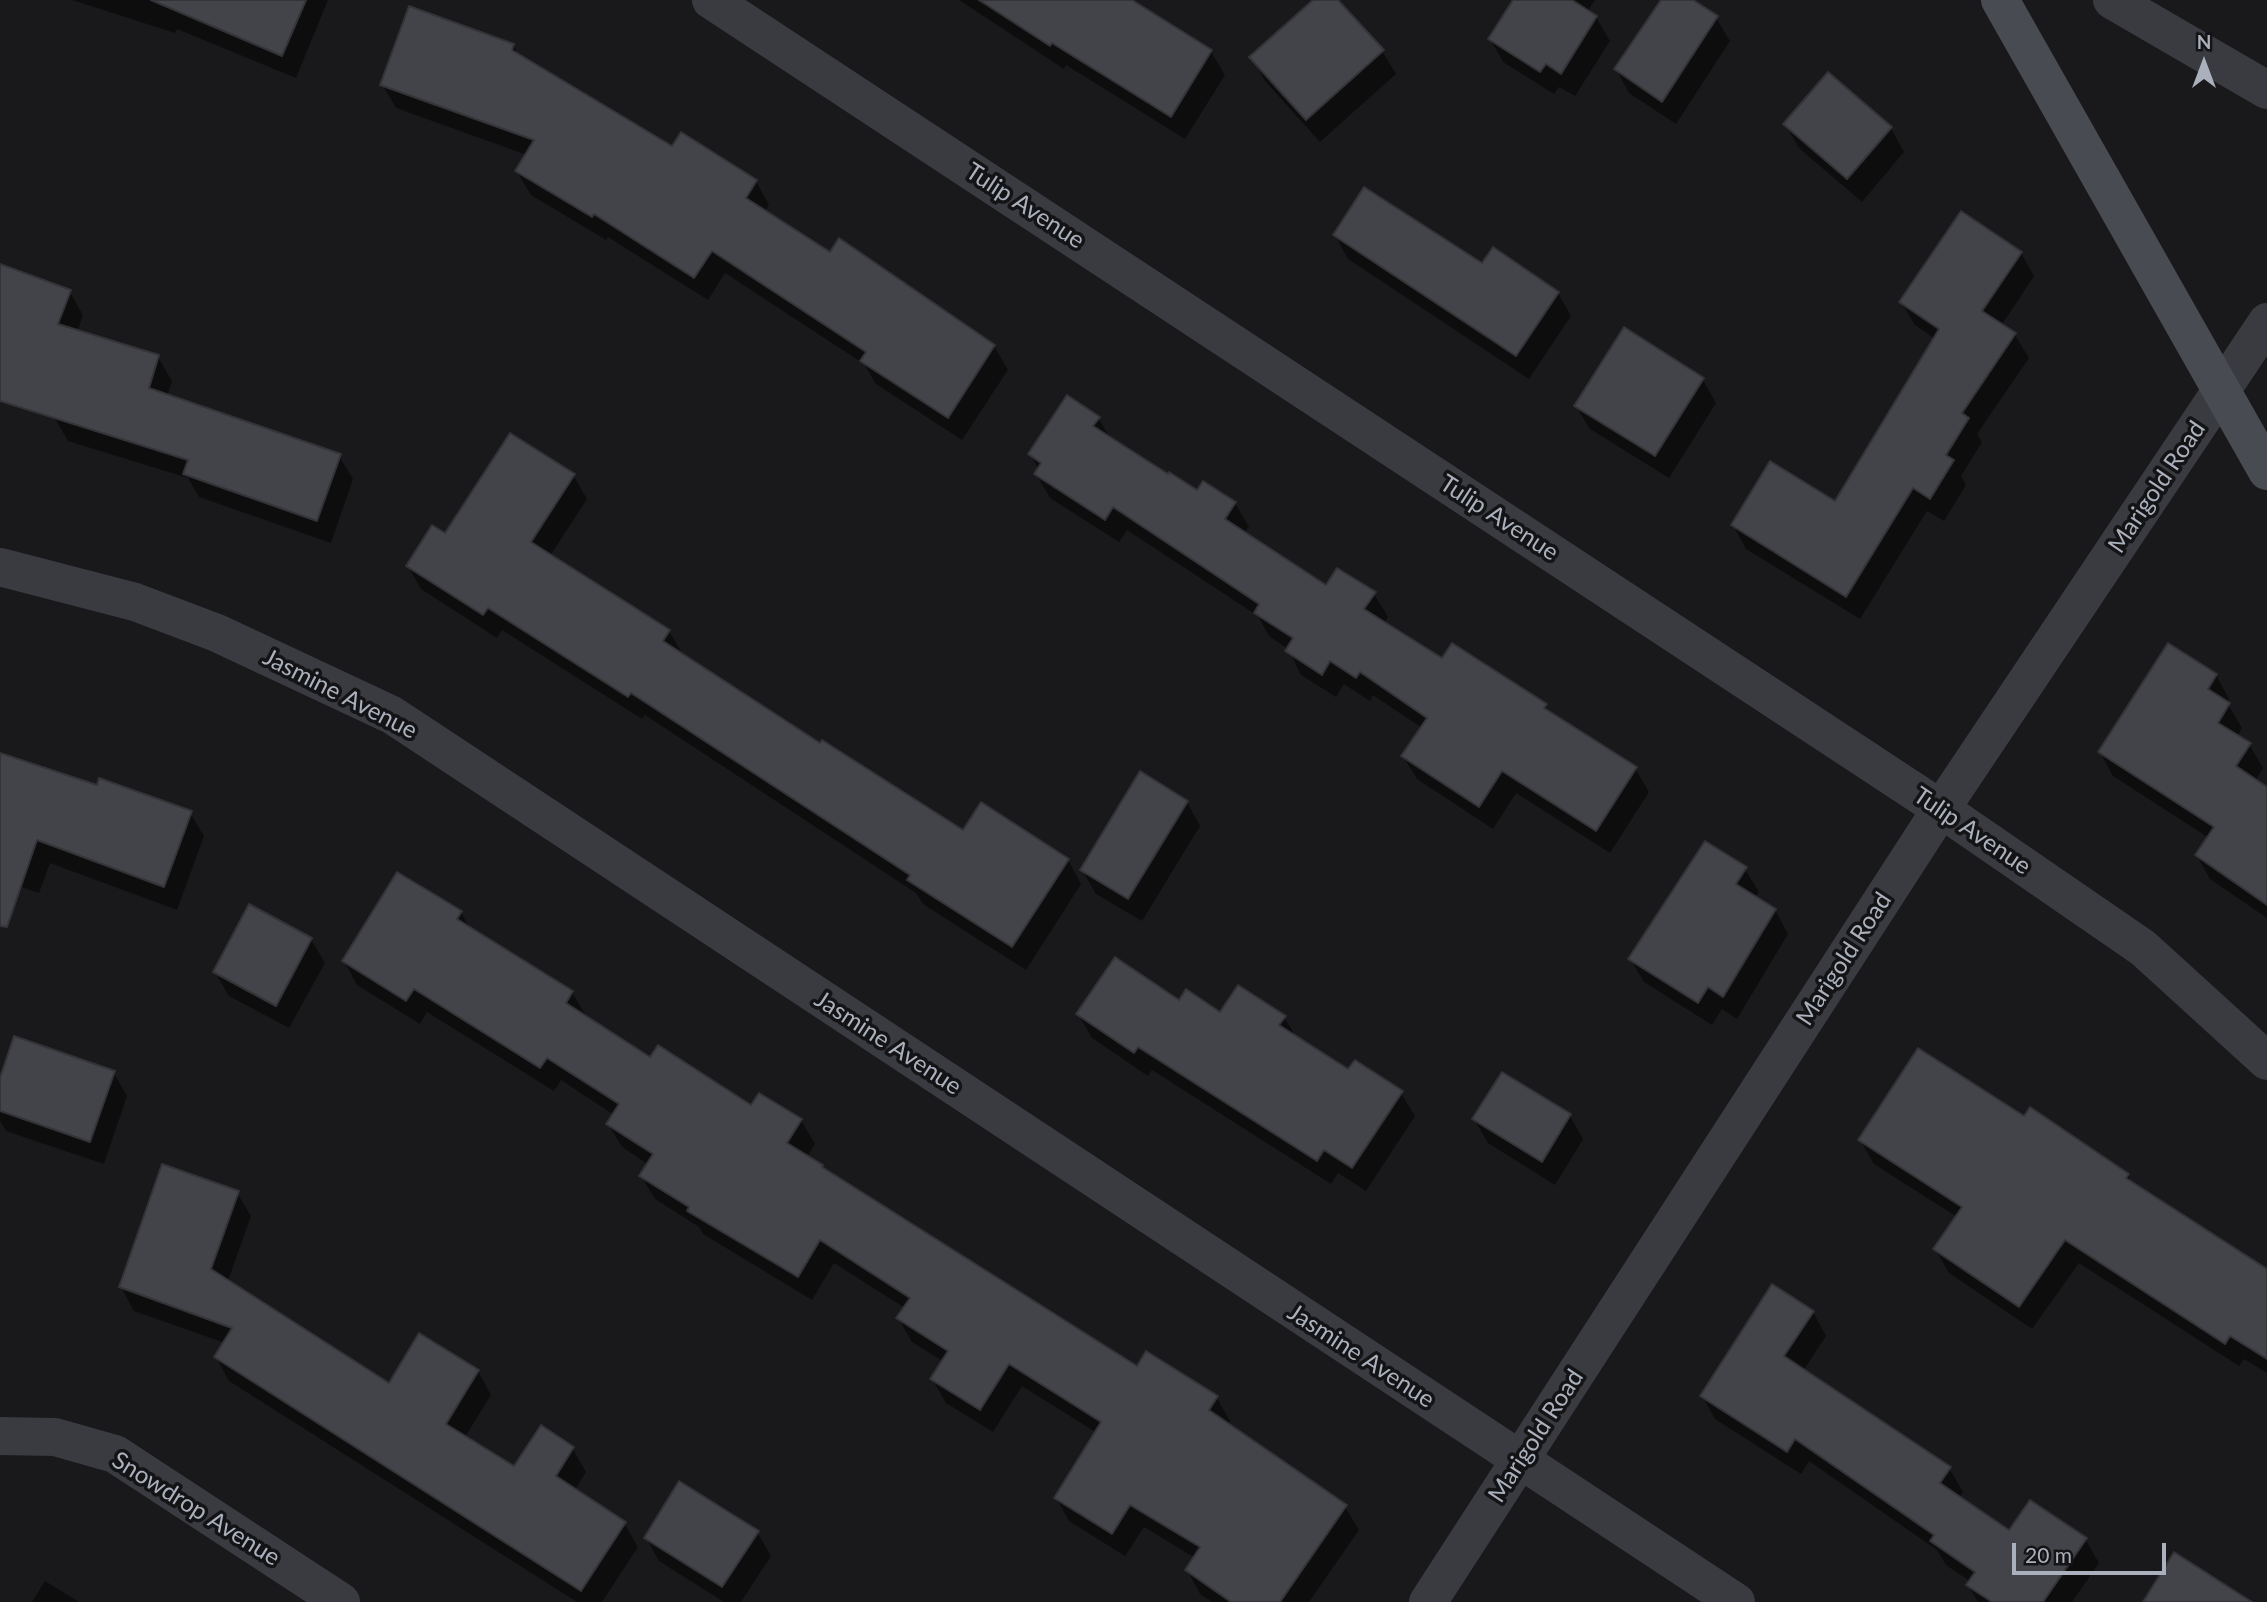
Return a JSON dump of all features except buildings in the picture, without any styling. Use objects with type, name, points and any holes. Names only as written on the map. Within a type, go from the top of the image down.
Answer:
[{"type":"main road","points":[[2000,0],[2267,471]]},
{"type":"street","name":"Tulip Avenue","points":[[711,0],[1941,809],[2143,948],[2267,1061]]},
{"type":"street","points":[[2112,0],[2267,90]]},
{"type":"street","name":"Marigold Road","points":[[1428,1602],[1941,809],[2267,322]]},
{"type":"street","name":"Jasmine Avenue","points":[[0,567],[135,603],[217,633],[392,715],[1736,1602]]},
{"type":"street","name":"Snowdrop Avenue","points":[[0,1436],[55,1437],[115,1454],[341,1602]]}]
